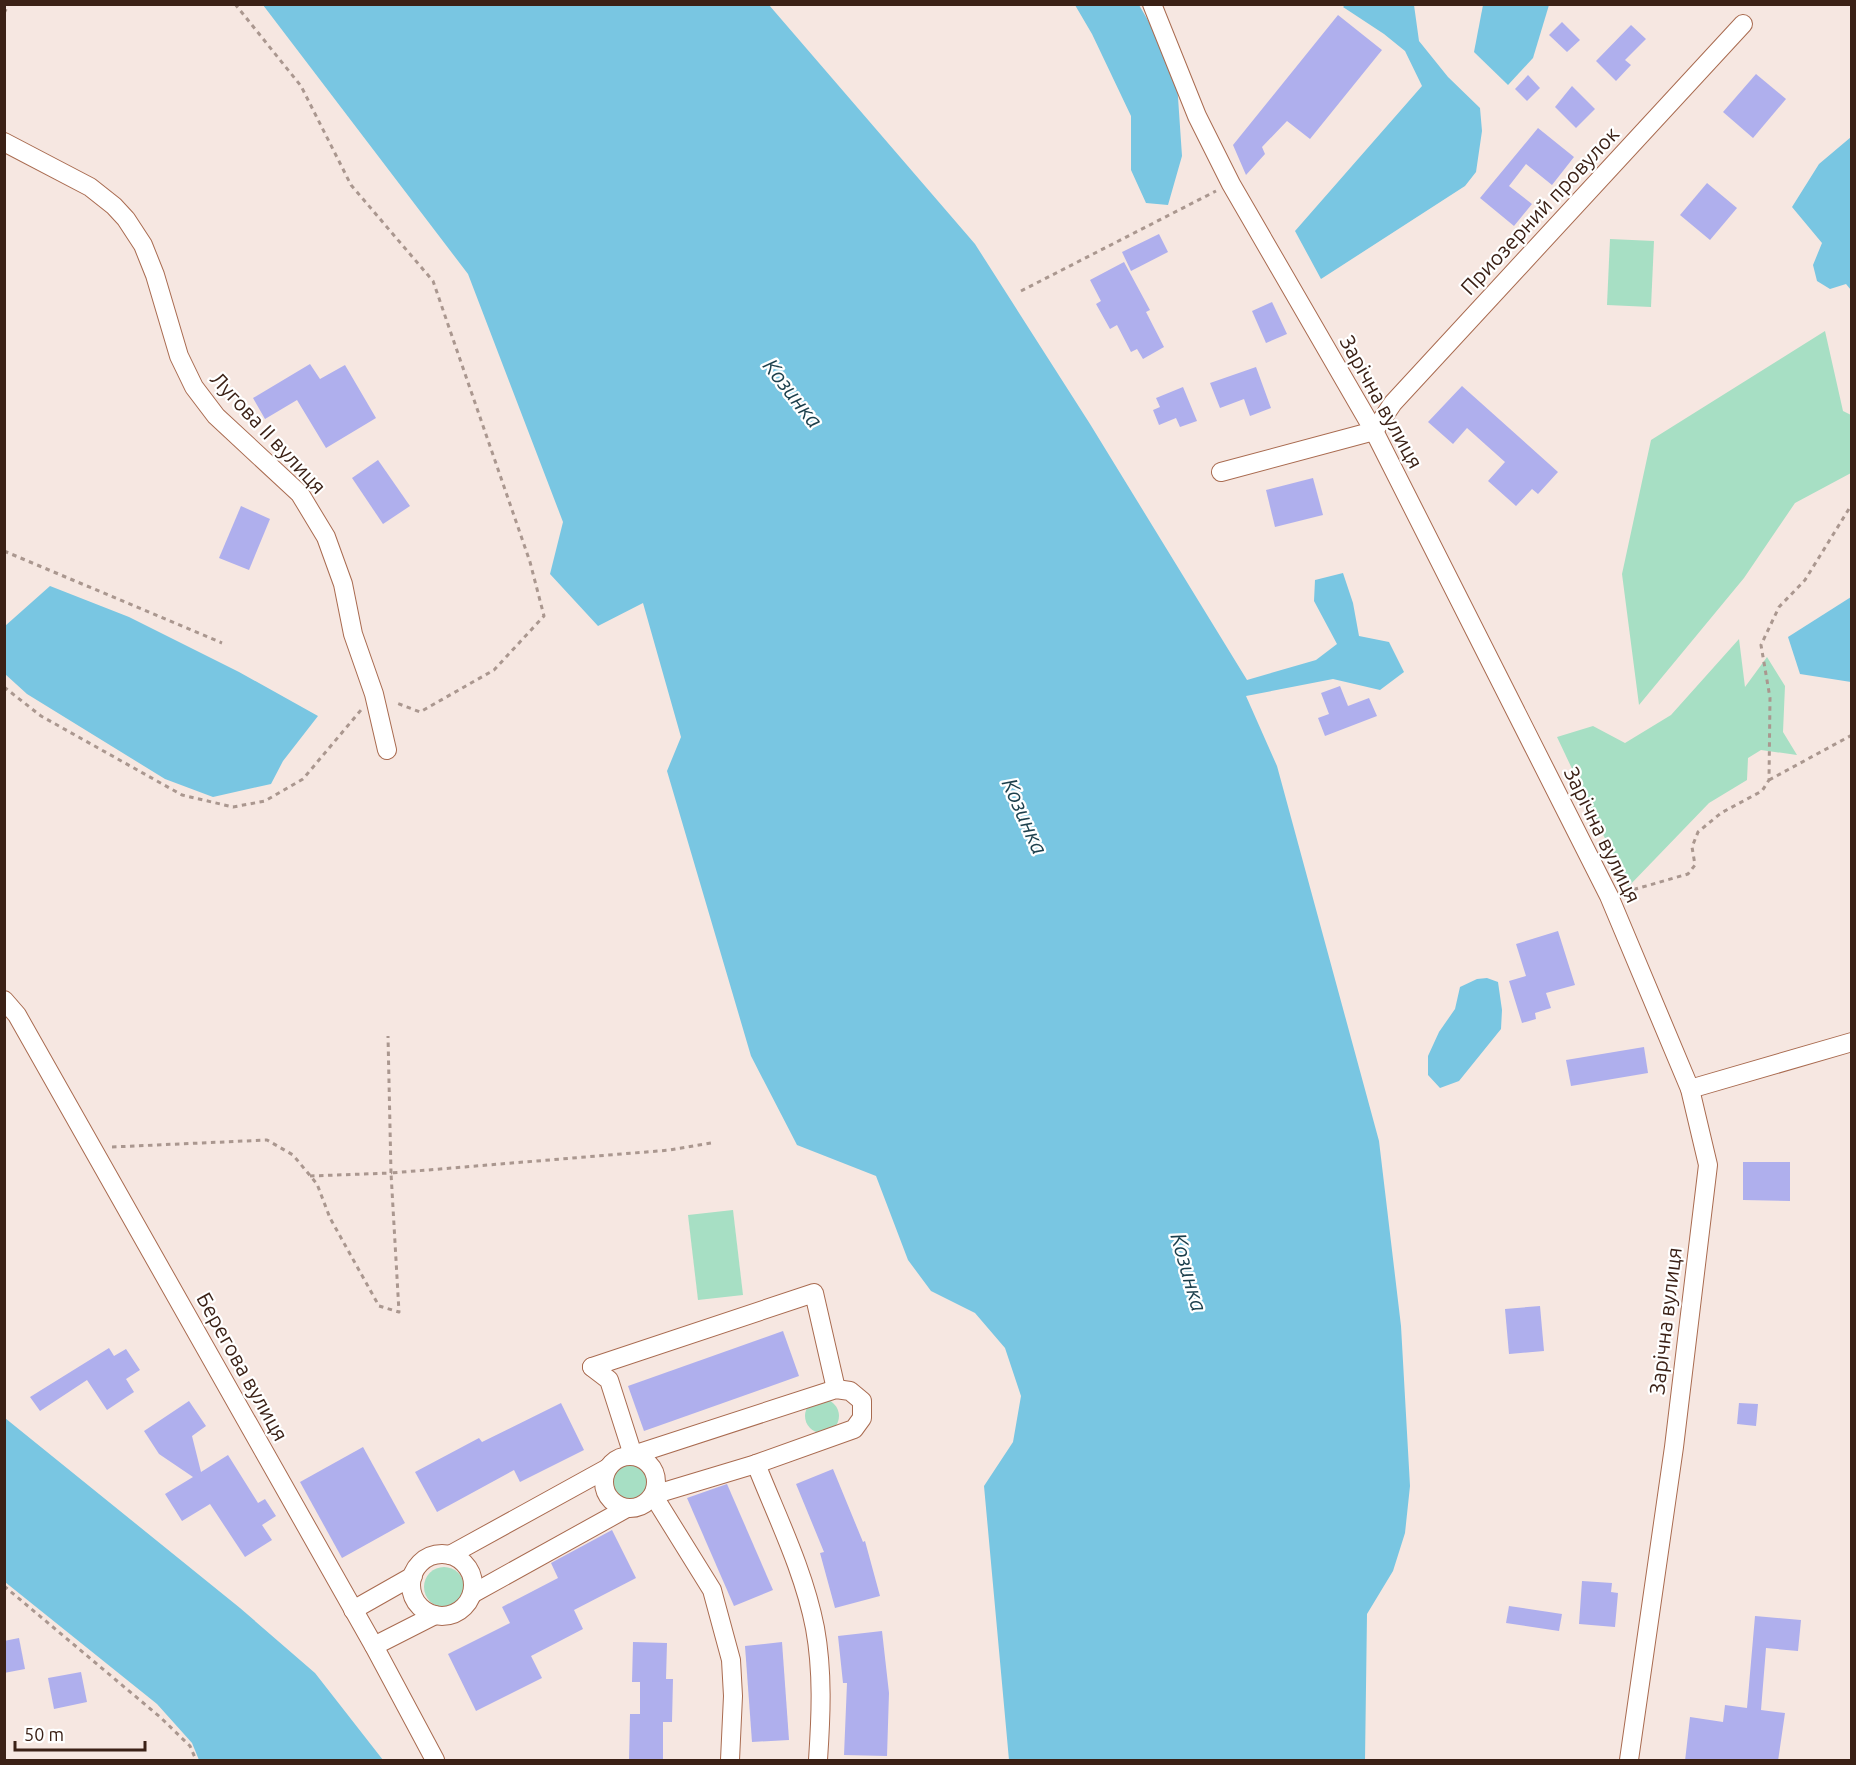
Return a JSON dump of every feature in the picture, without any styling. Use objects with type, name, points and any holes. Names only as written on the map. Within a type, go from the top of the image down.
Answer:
[{"type":"street","name":"Зарічна вулиця","points":[[1152,4],[1197,116],[1231,184],[1374,431],[1609,896],[1690,1089],[1708,1165],[1674,1447],[1629,1761]]},
{"type":"street","name":"Приозерний провулок","points":[[1374,431],[1393,403],[1743,24]]},
{"type":"street","name":"Лугова II вулиця","points":[[4,142],[90,187],[114,206],[136,234],[155,275],[179,356],[194,387],[216,416],[300,494],[326,537],[343,584],[353,634],[374,694],[387,750]]},
{"type":"street","points":[[1221,472],[1374,431]]},
{"type":"street","name":"Берегова вулиця","points":[[4,1000],[17,1016],[93,1148],[374,1646],[435,1761]]},
{"type":"street","points":[[1690,1089],[1851,1042]]},
{"type":"street","points":[[730,1761],[733,1696],[731,1660],[712,1590],[653,1496],[656,1479],[653,1470],[648,1463],[633,1455],[609,1380],[592,1367],[814,1293],[837,1389]]},
{"type":"street","points":[[353,1610],[413,1576],[423,1561],[432,1556],[450,1555],[608,1468],[618,1459],[837,1389],[850,1391],[862,1401],[862,1418],[854,1429],[756,1464],[653,1496],[641,1506],[627,1508],[472,1594],[462,1609],[453,1614],[435,1615],[418,1604],[413,1596],[413,1576]]},
{"type":"street","points":[[756,1464],[804,1587],[815,1629],[822,1702],[818,1761]]},
{"type":"street","points":[[608,1468],[604,1476],[606,1493],[611,1501],[627,1508]]},
{"type":"street","points":[[450,1555],[467,1566],[472,1575],[472,1594]]},
{"type":"street","points":[[374,1646],[435,1615]]},
{"type":"path","points":[[4,13],[9,4]]},
{"type":"path","points":[[4,687],[41,716],[182,795],[233,807],[265,801],[303,779],[374,694],[420,712],[494,670],[544,616],[530,562],[433,281],[351,185],[301,86],[236,4]]},
{"type":"path","points":[[1020,291],[1231,184]]},
{"type":"path","points":[[1609,896],[1688,874],[1695,865],[1692,848],[1698,832],[1721,813],[1762,791],[1768,780],[1770,698],[1761,645],[1779,607],[1804,580],[1851,504]]},
{"type":"path","points":[[4,551],[222,643]]},
{"type":"path","points":[[1768,780],[1851,735]]},
{"type":"path","points":[[93,1148],[267,1140],[293,1155],[317,1184],[330,1218],[379,1306],[399,1312],[391,1173],[388,1036]]},
{"type":"path","points":[[310,1176],[391,1173],[670,1150],[711,1143]]},
{"type":"path","points":[[4,1586],[160,1717],[190,1746],[196,1761]]},
{"type":"green space","points":[[1610,239],[1654,241],[1651,307],[1607,305]]},
{"type":"green space","points":[[1825,331],[1843,411],[1851,415],[1851,473],[1795,503],[1744,578],[1639,705],[1622,574],[1651,440]]},
{"type":"green space","points":[[1739,639],[1745,687],[1767,657],[1785,686],[1783,732],[1797,755],[1761,750],[1748,758],[1747,780],[1709,803],[1628,887],[1557,737],[1593,726],[1625,743],[1671,715]]},
{"type":"green space","points":[[733,1210],[743,1295],[698,1300],[688,1215]]},
{"type":"green space","points":[[822,1399],[834,1404],[839,1416],[834,1428],[822,1433],[810,1428],[805,1416],[810,1404]]},
{"type":"green space","points":[[630,1465],[642,1470],[647,1482],[642,1494],[630,1499],[618,1494],[613,1482],[618,1470]]},
{"type":"green space","points":[[444,1567],[458,1573],[464,1587],[458,1601],[444,1607],[430,1601],[424,1587],[430,1573]]},
{"type":"water","points":[[1346,4],[1414,5],[1419,41],[1448,77],[1480,108],[1482,131],[1476,172],[1465,186],[1321,279],[1295,231],[1422,86],[1405,51],[1343,7]]},
{"type":"water","name":"Козинка","points":[[263,5],[769,5],[975,244],[1090,424],[1247,680],[1316,660],[1337,644],[1314,601],[1315,580],[1343,573],[1353,603],[1359,636],[1389,642],[1404,672],[1380,690],[1333,679],[1246,696],[1277,766],[1379,1141],[1401,1326],[1410,1486],[1405,1533],[1393,1571],[1367,1614],[1365,1760],[1009,1760],[984,1486],[1013,1442],[1021,1396],[1005,1348],[975,1313],[931,1291],[908,1260],[876,1176],[797,1145],[751,1056],[667,771],[681,737],[643,603],[598,626],[550,574],[563,522],[468,274]]},
{"type":"water","points":[[1075,5],[1139,5],[1176,68],[1182,156],[1168,205],[1146,203],[1131,170],[1131,116],[1092,34]]},
{"type":"water","points":[[1483,5],[1549,5],[1533,58],[1508,85],[1474,52]]},
{"type":"water","points":[[1851,137],[1851,290],[1846,284],[1830,289],[1817,281],[1813,265],[1822,243],[1792,207],[1819,164]]},
{"type":"water","points":[[50,586],[129,617],[239,672],[318,716],[283,761],[271,784],[213,797],[165,779],[27,694],[5,674],[5,626]]},
{"type":"water","points":[[1851,597],[1851,682],[1800,674],[1788,637]]},
{"type":"water","points":[[1487,978],[1498,982],[1502,1010],[1501,1029],[1459,1081],[1440,1088],[1428,1075],[1428,1056],[1439,1032],[1455,1009],[1460,987],[1477,979]]},
{"type":"water","points":[[5,1418],[240,1608],[315,1673],[383,1760],[199,1760],[192,1743],[157,1704],[5,1582]]},
{"type":"building","points":[[1338,15],[1382,50],[1310,139],[1287,121],[1262,147],[1265,154],[1246,175],[1233,145]]},
{"type":"building","points":[[1562,22],[1580,40],[1567,52],[1549,35]]},
{"type":"building","points":[[1631,25],[1646,39],[1625,60],[1631,65],[1616,81],[1596,61]]},
{"type":"building","points":[[1756,74],[1786,99],[1753,138],[1723,112]]},
{"type":"building","points":[[1528,75],[1540,88],[1527,101],[1515,89]]},
{"type":"building","points":[[1572,86],[1595,109],[1576,128],[1555,107]]},
{"type":"building","points":[[1538,128],[1574,157],[1552,185],[1526,164],[1509,186],[1532,204],[1514,226],[1480,198]]},
{"type":"building","points":[[1707,183],[1737,208],[1710,240],[1680,215]]},
{"type":"building","points":[[1159,234],[1168,252],[1131,271],[1122,252]]},
{"type":"building","points":[[1124,262],[1150,310],[1146,312],[1164,347],[1143,359],[1137,349],[1131,352],[1117,325],[1110,329],[1096,304],[1101,301],[1090,280]]},
{"type":"building","points":[[1272,302],[1287,334],[1266,343],[1252,311]]},
{"type":"building","points":[[310,364],[320,379],[345,365],[376,418],[326,448],[297,400],[265,419],[253,398]]},
{"type":"building","points":[[1256,367],[1271,408],[1250,416],[1244,399],[1220,408],[1210,383]]},
{"type":"building","points":[[1462,386],[1558,472],[1538,494],[1532,489],[1516,506],[1488,481],[1505,462],[1467,428],[1453,444],[1428,422]]},
{"type":"building","points":[[1183,387],[1197,421],[1180,427],[1176,418],[1159,425],[1153,410],[1160,407],[1156,398]]},
{"type":"building","points":[[378,460],[410,506],[383,524],[352,478]]},
{"type":"building","points":[[1313,478],[1323,515],[1275,527],[1266,490]]},
{"type":"building","points":[[241,506],[270,519],[249,570],[219,558]]},
{"type":"building","points":[[1340,686],[1348,706],[1369,698],[1377,716],[1325,736],[1318,718],[1329,714],[1321,693]]},
{"type":"building","points":[[1558,931],[1575,985],[1546,993],[1551,1008],[1535,1013],[1536,1019],[1522,1023],[1509,981],[1526,976],[1516,944]]},
{"type":"building","points":[[1644,1047],[1648,1073],[1571,1086],[1566,1060]]},
{"type":"building","points":[[1743,1162],[1790,1162],[1790,1201],[1743,1200]]},
{"type":"building","points":[[1540,1306],[1544,1351],[1509,1354],[1505,1309]]},
{"type":"building","points":[[783,1331],[799,1376],[644,1431],[628,1386]]},
{"type":"building","points":[[109,1348],[114,1356],[126,1349],[140,1370],[126,1379],[134,1392],[107,1410],[87,1380],[40,1411],[30,1397]]},
{"type":"building","points":[[189,1401],[206,1426],[192,1436],[201,1472],[228,1455],[258,1503],[265,1499],[276,1516],[262,1525],[272,1540],[245,1557],[210,1504],[182,1521],[165,1494],[193,1477],[159,1454],[144,1431]]},
{"type":"building","points":[[561,1403],[584,1450],[520,1482],[514,1470],[437,1512],[415,1472],[479,1438],[482,1442]]},
{"type":"building","points":[[1739,1403],[1758,1404],[1756,1426],[1737,1424]]},
{"type":"building","points":[[363,1447],[405,1523],[342,1558],[300,1482]]},
{"type":"building","points":[[833,1469],[863,1542],[865,1541],[880,1596],[835,1608],[820,1553],[824,1552],[796,1484]]},
{"type":"building","points":[[727,1484],[773,1590],[734,1606],[687,1498]]},
{"type":"building","points":[[612,1530],[636,1578],[574,1610],[583,1629],[531,1656],[542,1678],[476,1711],[448,1654],[510,1623],[502,1607],[558,1578],[551,1563]]},
{"type":"building","points":[[1582,1581],[1612,1583],[1611,1592],[1618,1593],[1615,1627],[1579,1624]]},
{"type":"building","points":[[1509,1606],[1562,1614],[1559,1631],[1506,1623]]},
{"type":"building","points":[[1755,1616],[1801,1620],[1798,1651],[1766,1648],[1761,1710],[1785,1713],[1778,1761],[1685,1761],[1690,1717],[1723,1722],[1725,1705],[1747,1708]]},
{"type":"building","points":[[882,1631],[889,1693],[887,1756],[844,1755],[847,1683],[843,1683],[838,1636]]},
{"type":"building","points":[[19,1638],[25,1669],[4,1673],[4,1641]]},
{"type":"building","points":[[633,1642],[667,1643],[666,1679],[673,1679],[672,1722],[663,1722],[663,1761],[629,1761],[630,1714],[640,1714],[640,1682],[632,1682]]},
{"type":"building","points":[[782,1642],[789,1740],[752,1742],[745,1646]]},
{"type":"building","points":[[81,1672],[87,1702],[54,1709],[48,1678]]}]
